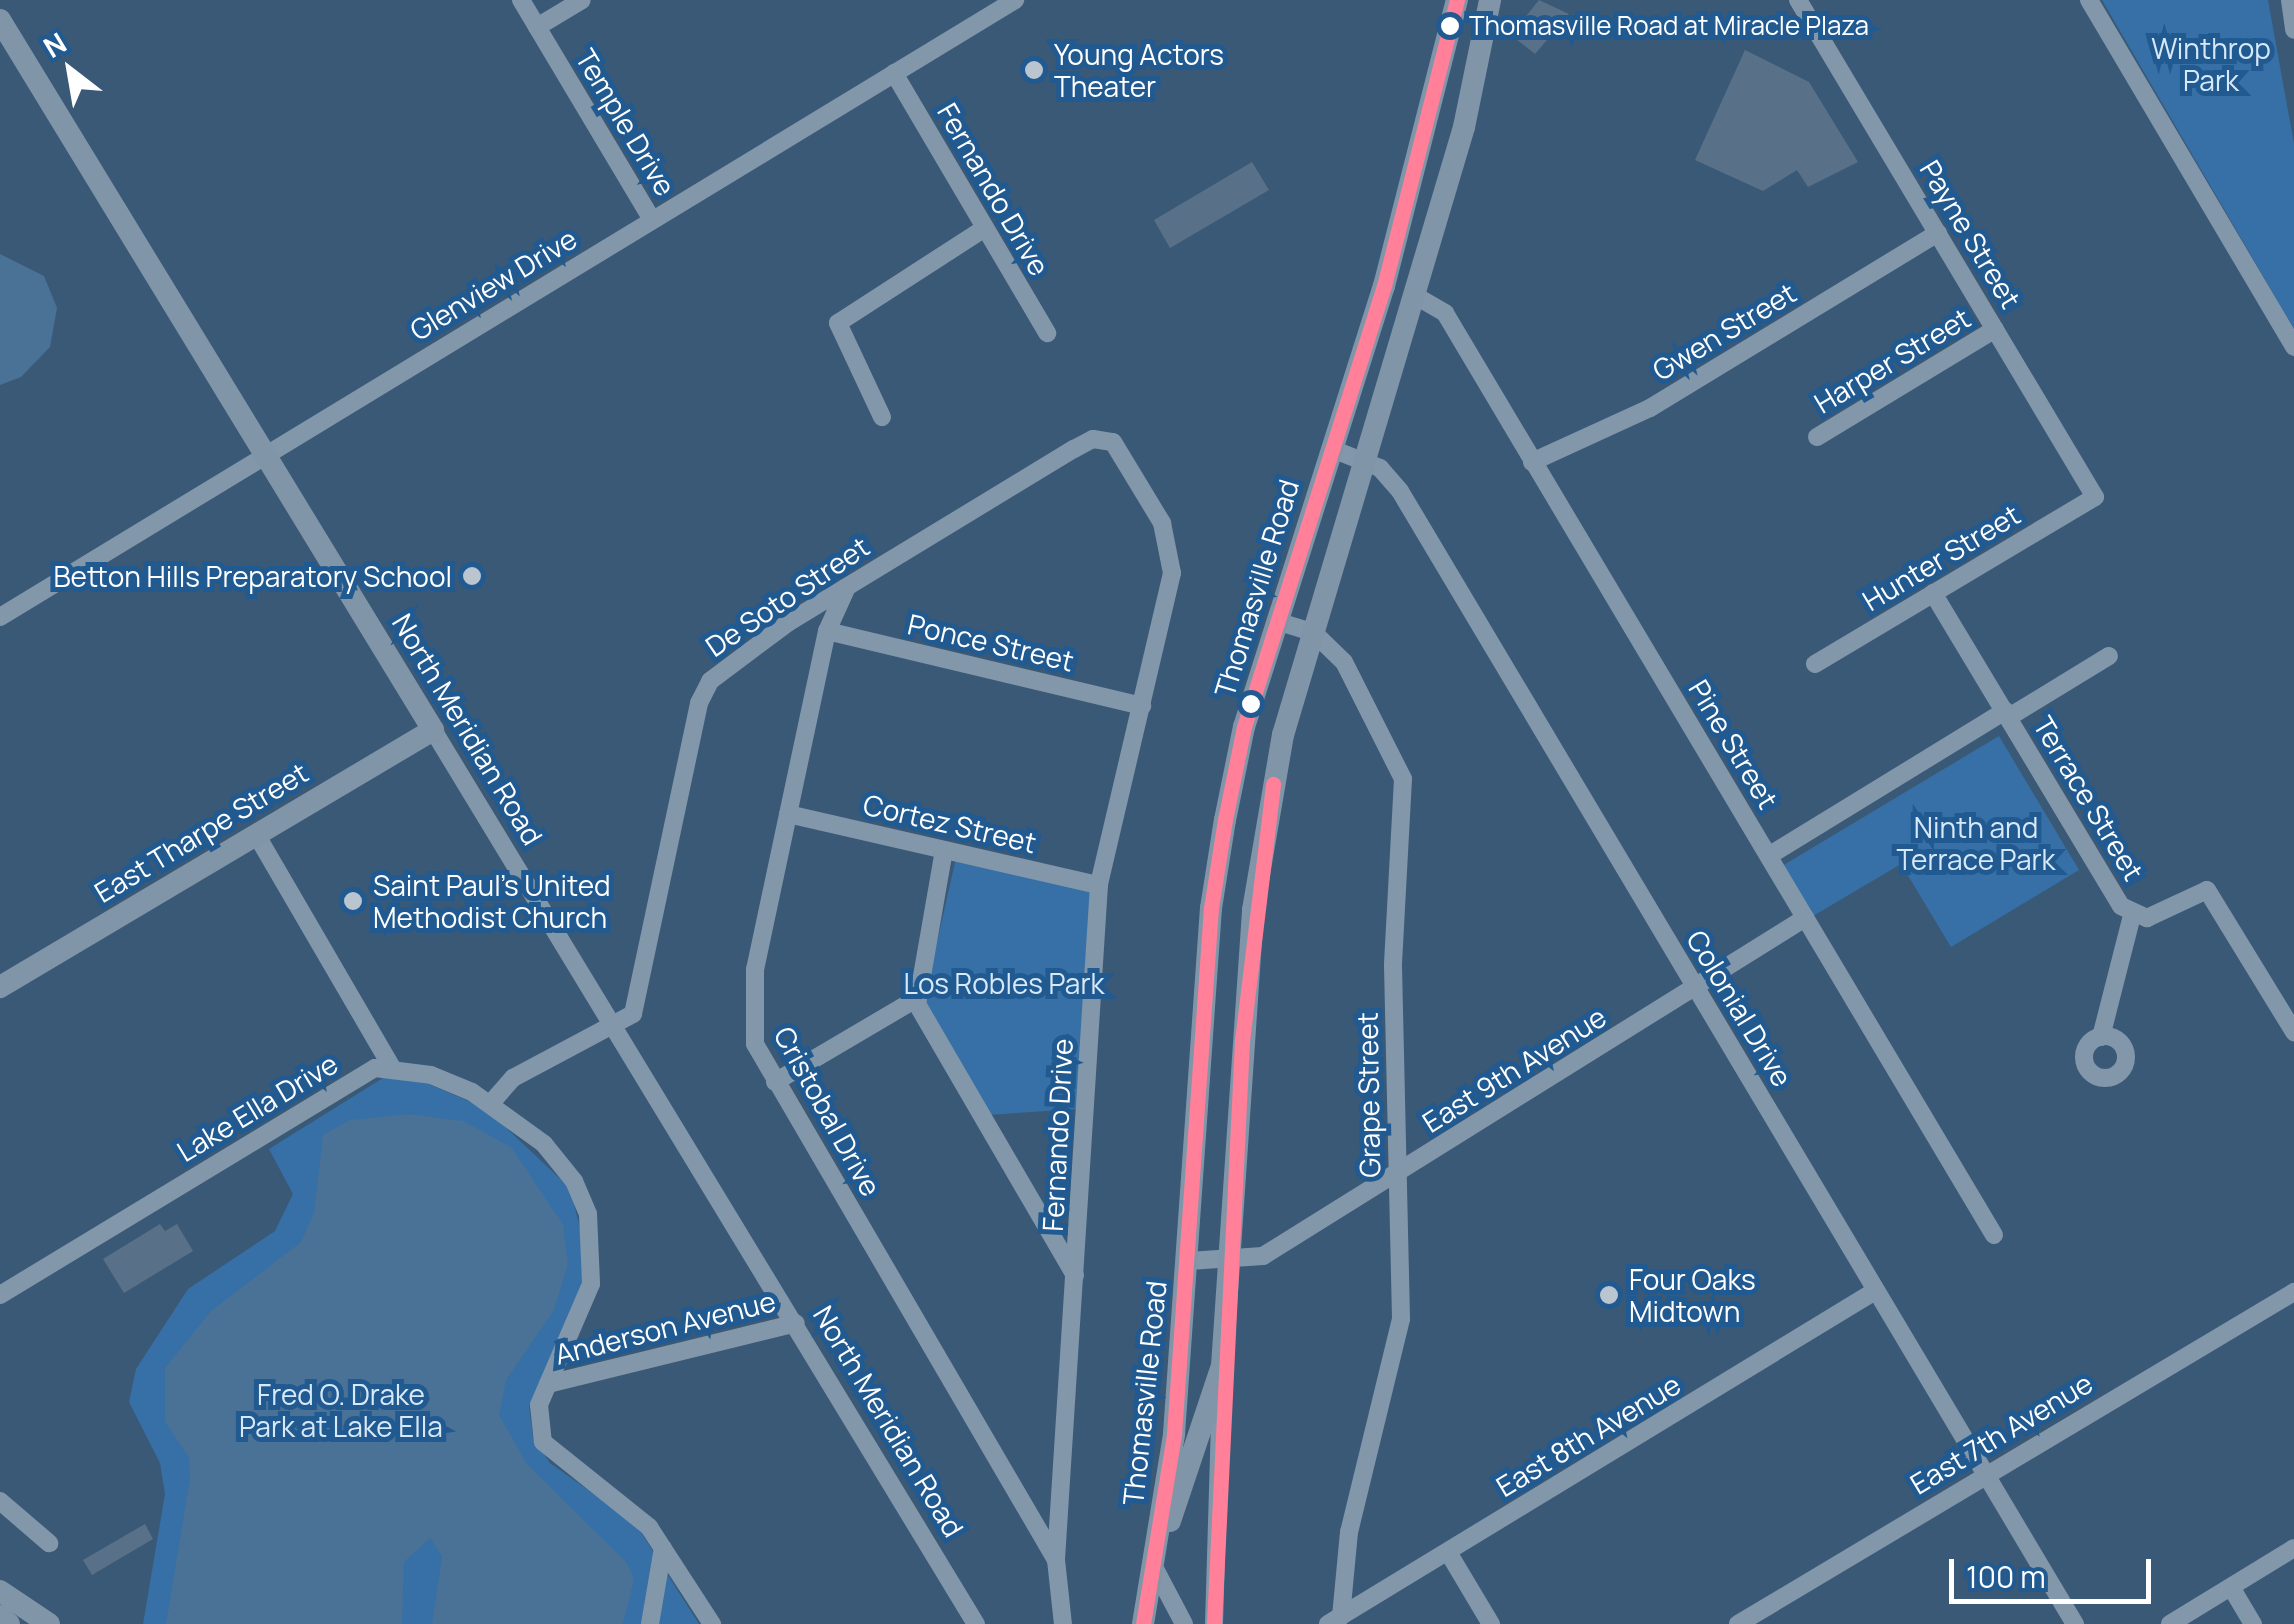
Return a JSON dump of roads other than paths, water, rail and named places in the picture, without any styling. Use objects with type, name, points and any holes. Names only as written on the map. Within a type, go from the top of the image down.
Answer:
[{"type":"main road","name":"Thomasville Road","points":[[1143,1624],[1154,1567],[1188,1261],[1202,1042],[1226,820],[1276,621],[1391,259],[1457,0]]},
{"type":"main road","name":"Thomasville Road","points":[[1154,1567],[1222,1366],[1242,1041],[1267,813],[1313,632],[1464,127],[1490,0]]},
{"type":"main road","name":"North Meridian Road","points":[[0,20],[433,730]]},
{"type":"main road","points":[[1430,117],[1464,127]]},
{"type":"main road","points":[[1391,259],[1423,265]]},
{"type":"main road","name":"East Tharpe Street","points":[[0,987],[433,730]]},
{"type":"main road","points":[[1202,1042],[1242,1041]]},
{"type":"main road","points":[[0,1590],[49,1624]]},
{"type":"main road","points":[[0,1616],[8,1624]]},
{"type":"street","name":"Temple Drive","points":[[521,0],[652,220]]},
{"type":"street","points":[[537,27],[582,0]]},
{"type":"street","name":"Glenview Drive","points":[[0,617],[1015,0]]},
{"type":"street","name":"Payne Street","points":[[1798,0],[2096,497]]},
{"type":"street","points":[[2090,0],[2294,348]]},
{"type":"street","points":[[2290,0],[2294,30]]},
{"type":"street","name":"Fernando Drive","points":[[894,74],[1046,333]]},
{"type":"street","points":[[882,417],[838,323],[985,228]]},
{"type":"street","name":"Gwen Street","points":[[1532,462],[1650,408],[1938,233]]},
{"type":"street","name":"Pine Street","points":[[1414,294],[1445,314],[1994,1235]]},
{"type":"street","name":"Harper Street","points":[[1817,437],[1996,329]]},
{"type":"street","name":"Fernando Drive","points":[[1063,1624],[1056,1560],[1099,886],[1166,612],[1171,554],[1126,459],[1104,437]]},
{"type":"street","name":"De Soto Street","points":[[617,1025],[633,1014],[707,686],[737,655],[1104,437]]},
{"type":"street","name":"Colonial Drive","points":[[1332,449],[1366,462],[1400,490],[2076,1624]]},
{"type":"street","name":"Hunter Street","points":[[1814,664],[2096,497]]},
{"type":"street","name":"Cristobal Drive","points":[[848,587],[828,631],[788,814],[751,1000],[754,1044],[1056,1560]]},
{"type":"street","name":"Terrace Street","points":[[1933,593],[2132,915],[2147,918],[2192,890],[2207,890],[2294,1032]]},
{"type":"street","points":[[1276,621],[1313,632]]},
{"type":"street","name":"Ponce Street","points":[[828,631],[1142,706]]},
{"type":"street","name":"Grape Street","points":[[1313,632],[1344,662],[1402,778],[1394,868],[1401,1319],[1348,1532],[1334,1620]]},
{"type":"street","points":[[1770,855],[2109,656]]},
{"type":"street","name":"North Meridian Road","points":[[433,730],[617,1025],[976,1624]]},
{"type":"street","name":"Cortez Street","points":[[788,814],[1099,886]]},
{"type":"street","points":[[256,834],[392,1069],[431,1075],[492,1102],[562,1162],[588,1214],[591,1284],[538,1416],[552,1454],[636,1514],[712,1624]]},
{"type":"street","points":[[944,850],[916,999],[1076,1275]]},
{"type":"street","points":[[2101,1037],[2132,915]]},
{"type":"street","name":"East 9th Avenue","points":[[1188,1261],[1230,1262],[1263,1256],[1805,918]]},
{"type":"street","points":[[775,1082],[916,999]]},
{"type":"street","points":[[492,1102],[514,1078],[617,1025]]},
{"type":"street","name":"Lake Ella Drive","points":[[0,1295],[350,1082],[392,1069]]},
{"type":"street","name":"East 8th Avenue","points":[[1334,1620],[1875,1292]]},
{"type":"street","name":"East 7th Avenue","points":[[1738,1624],[2294,1292]]},
{"type":"street","name":"Anderson Avenue","points":[[548,1384],[796,1324]]},
{"type":"street","points":[[1214,1624],[1222,1366]]},
{"type":"street","points":[[0,1502],[50,1544]]},
{"type":"street","points":[[650,1624],[663,1548]]},
{"type":"street","points":[[2170,1624],[2294,1548]]},
{"type":"street","points":[[1448,1552],[1491,1624]]},
{"type":"street","points":[[1154,1567],[1184,1624]]},
{"type":"street","points":[[2230,1587],[2253,1624]]},
{"type":"place","name":"Thomasville Road at Miracle Plaza","points":[[1450,26]]},
{"type":"place","name":"Young Actors Theater","points":[[1034,70]]},
{"type":"place","name":"Betton Hills Preparatory School","points":[[472,576]]},
{"type":"place","name":"Saint Paul's United Methodist Church","points":[[353,901]]},
{"type":"place","name":"Four Oaks Midtown","points":[[1609,1295]]},
{"type":"park label","name":"Winthrop Park","points":[[2211,64]]},
{"type":"park label","name":"Ninth and Terrace Park","points":[[1976,843]]},
{"type":"park label","name":"Los Robles Park","points":[[1004,983]]},
{"type":"park label","name":"Fred O. Drake Park at Lake Ella","points":[[341,1410]]}]
